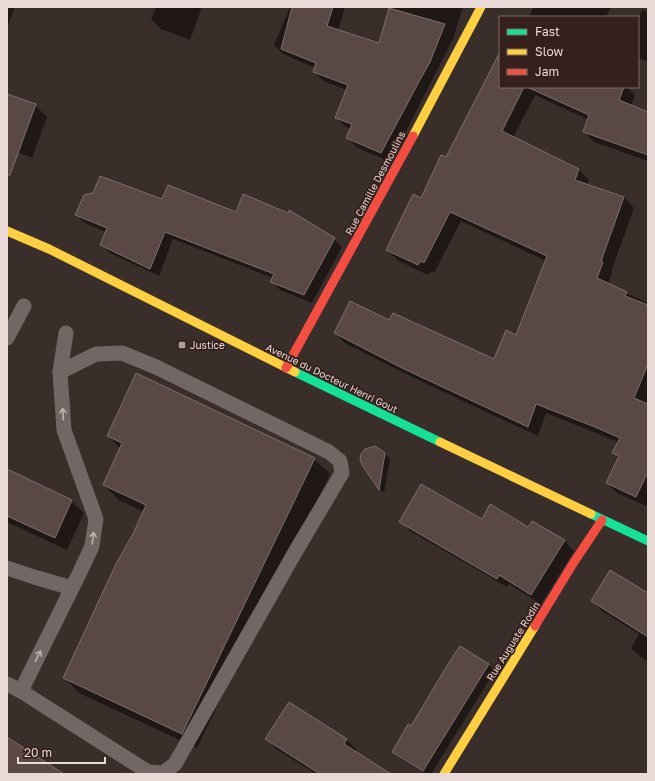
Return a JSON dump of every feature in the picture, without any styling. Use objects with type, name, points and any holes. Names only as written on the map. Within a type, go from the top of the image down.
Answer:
[{"type":"main road","name":"Rue Camille Desmoulins","points":[[286,368],[400,160],[481,7]]},
{"type":"main road","name":"Avenue du Docteur Henri Gout","points":[[7,231],[49,249],[286,368],[648,541]]},
{"type":"main road","name":"Rue Auguste Rodin","points":[[444,774],[577,557],[602,520]]},
{"type":"lane","points":[[7,338],[24,306]]},
{"type":"lane","points":[[21,691],[92,546],[96,519],[64,430],[60,372],[66,333]]},
{"type":"lane","points":[[7,684],[21,691],[148,772],[163,773],[175,764],[294,554],[342,473],[340,461],[330,452],[156,367],[122,353],[96,354],[60,372]]},
{"type":"lane","points":[[7,568],[34,578],[72,588]]},
{"type":"building","points":[[292,7],[333,7],[327,26],[379,43],[389,8],[445,24],[430,62],[381,153],[346,138],[352,124],[335,118],[348,85],[313,72],[316,63],[281,49]]},
{"type":"building","points":[[499,54],[499,88],[524,88],[502,131],[579,169],[575,180],[624,197],[601,261],[603,262],[597,278],[627,292],[625,296],[648,305],[648,364],[634,398],[648,404],[648,472],[636,497],[606,483],[619,456],[612,453],[620,438],[536,404],[528,427],[402,368],[334,333],[350,301],[389,320],[393,313],[494,359],[506,330],[516,335],[547,256],[450,212],[424,263],[421,261],[418,265],[386,250],[413,194],[421,198],[441,155],[446,157]]},
{"type":"building","points":[[529,88],[624,88],[619,100],[648,112],[648,155],[583,132],[589,115]]},
{"type":"building","points":[[7,94],[36,104],[10,175],[7,175]]},
{"type":"building","points":[[100,176],[162,199],[168,185],[236,212],[243,194],[288,213],[289,210],[335,238],[304,295],[270,282],[274,274],[165,232],[150,269],[100,245],[107,228],[75,215],[84,195],[93,193]]},
{"type":"building","points":[[136,373],[315,458],[182,734],[63,678],[116,564],[134,532],[146,505],[103,485],[122,443],[107,436]]},
{"type":"building","points":[[375,446],[385,453],[379,490],[362,465],[360,459],[361,454],[365,449]]},
{"type":"building","points":[[7,469],[72,500],[55,538],[7,516]]},
{"type":"building","points":[[421,484],[482,519],[490,504],[528,527],[532,521],[565,540],[531,595],[499,575],[497,579],[399,522]]},
{"type":"building","points":[[610,570],[648,593],[648,637],[591,601]]},
{"type":"building","points":[[460,646],[489,664],[423,771],[392,752],[408,724],[411,726]]},
{"type":"building","points":[[289,702],[347,739],[344,744],[391,774],[320,774],[265,739]]},
{"type":"building","points":[[7,737],[64,774],[7,774]]},
{"type":"traffic: fast","points":[[295,372],[440,442]]},
{"type":"traffic: fast","points":[[591,514],[648,541]]},
{"type":"traffic: slow","points":[[413,136],[481,7]]},
{"type":"traffic: slow","points":[[7,231],[49,249],[295,372]]},
{"type":"traffic: slow","points":[[440,442],[591,514]]},
{"type":"traffic: slow","points":[[444,774],[535,626]]},
{"type":"traffic: jam","points":[[286,368],[413,136]]},
{"type":"traffic: jam","points":[[535,626],[574,562],[602,520]]},
{"type":"place","name":"Justice","points":[[182,345]]}]
